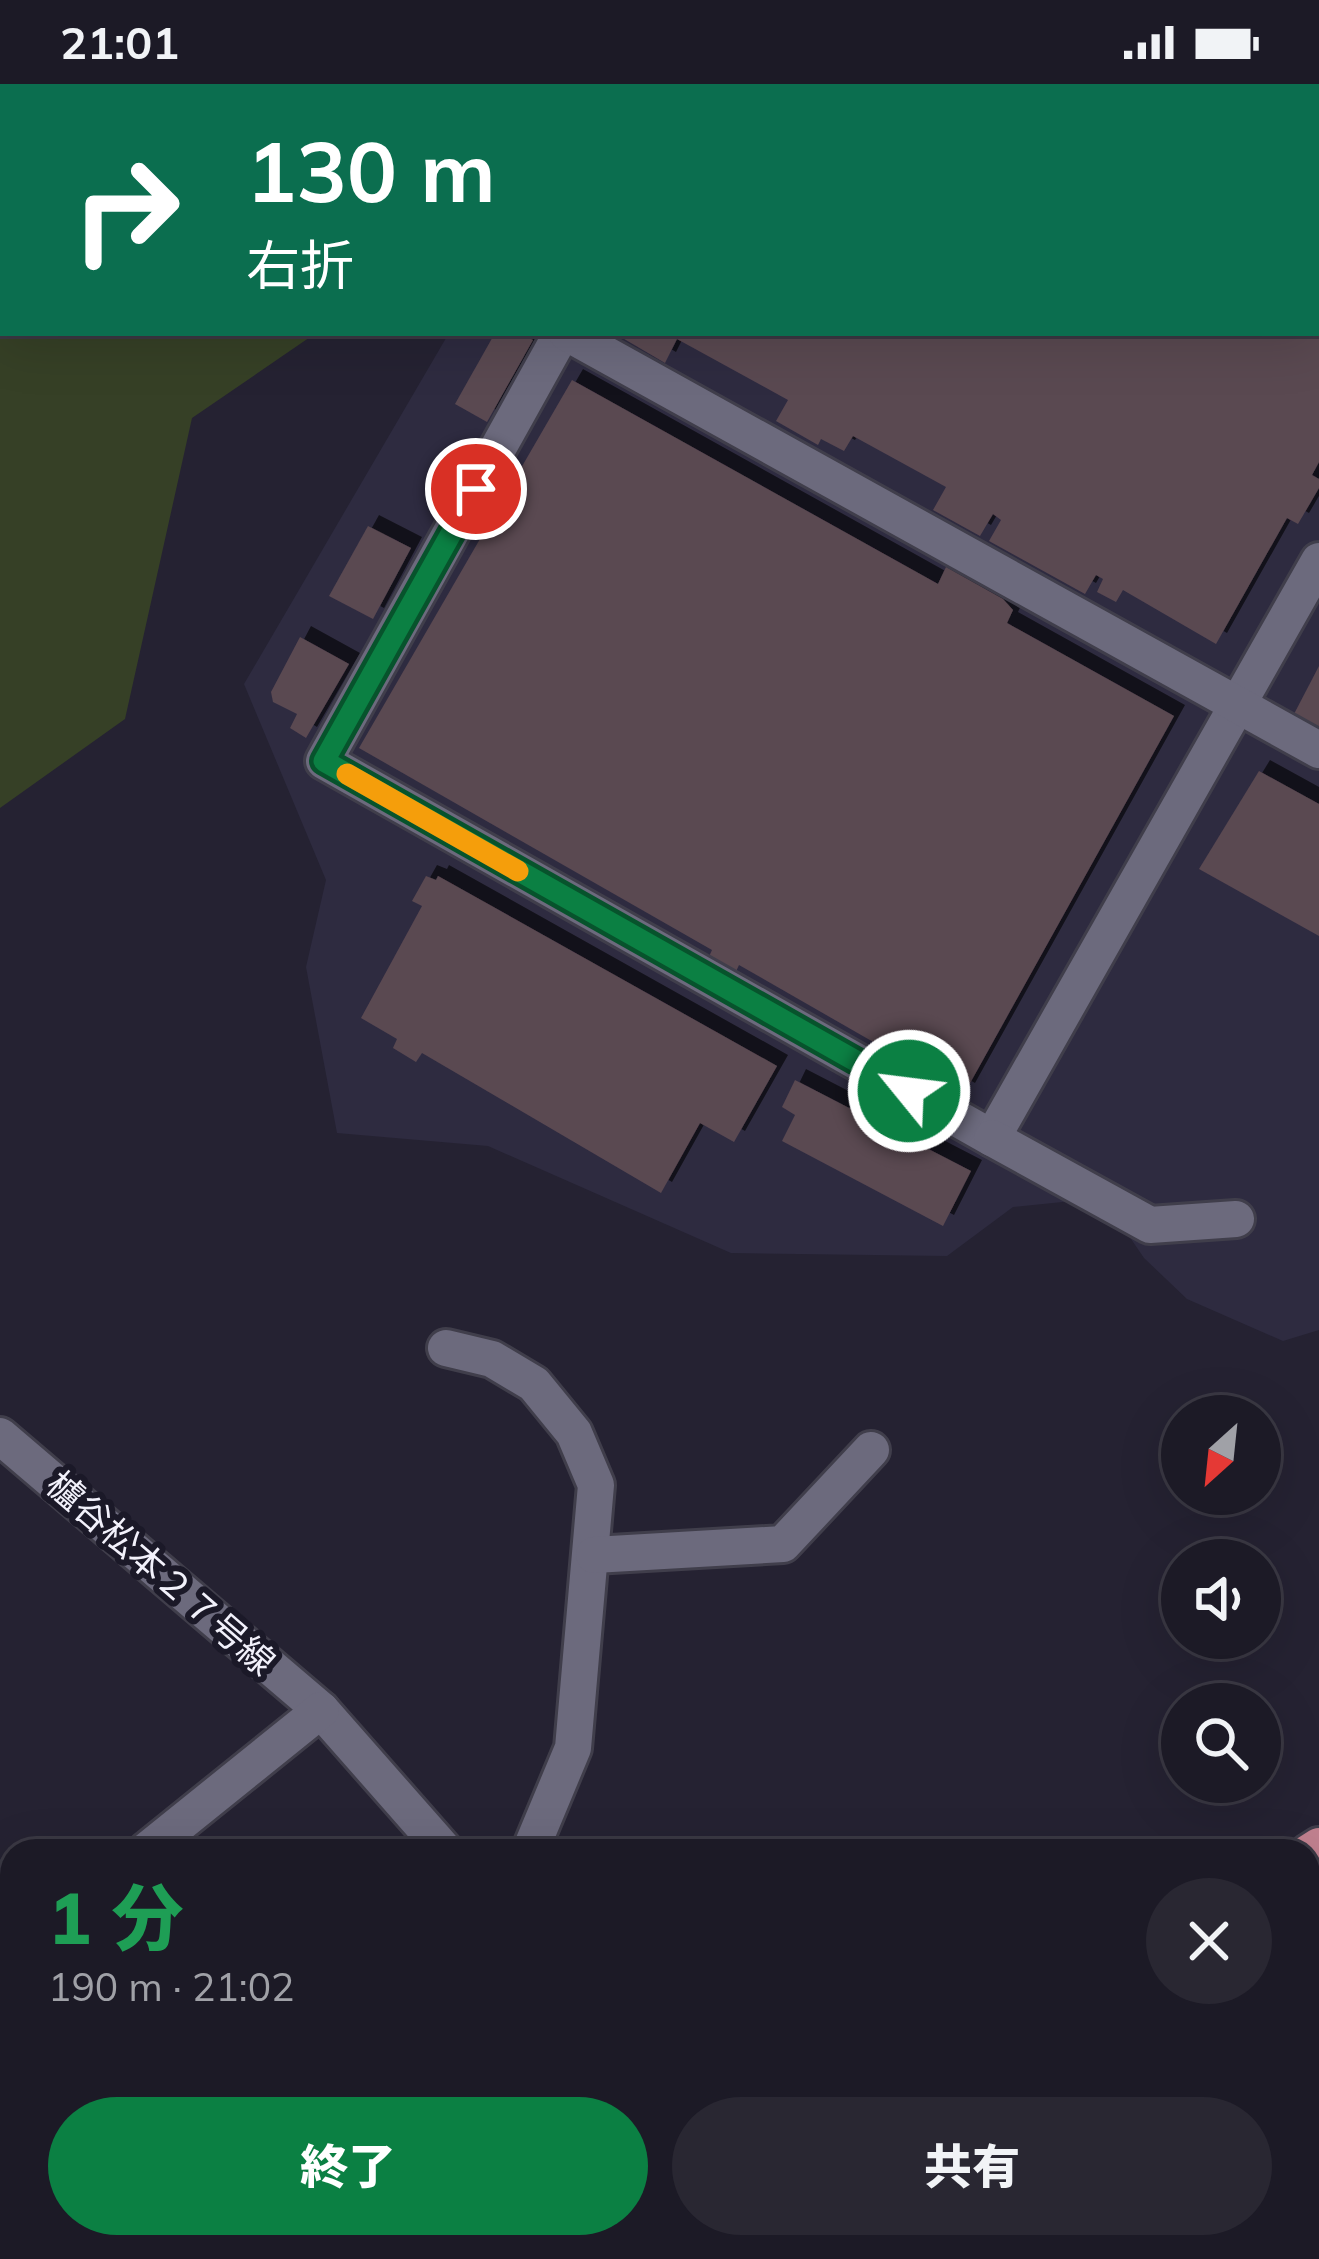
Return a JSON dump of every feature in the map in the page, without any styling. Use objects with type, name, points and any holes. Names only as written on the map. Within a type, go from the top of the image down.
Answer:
[{"type":"street","points":[[563,336],[324,761],[1150,1226],[1236,1219]]},
{"type":"street","points":[[570,336],[1319,749]]},
{"type":"street","points":[[992,1138],[1319,561]]},
{"type":"street","points":[[446,1348],[492,1359],[534,1384],[574,1433],[596,1485],[594,1555],[573,1748],[535,1839]]},
{"type":"street","name":"櫨谷松本２７号線","points":[[0,1436],[321,1710],[434,1839]]},
{"type":"street","points":[[594,1555],[783,1544],[871,1450]]},
{"type":"street","points":[[161,1839],[321,1710]]},
{"type":"shaded area","points":[[447,336],[1319,336],[1319,1330],[1283,1341],[1187,1299],[1144,1258],[1116,1217],[1082,1200],[1013,1207],[947,1256],[731,1253],[488,1146],[337,1133],[306,967],[326,880],[244,684]]},
{"type":"green space","points":[[0,336],[312,336],[192,418],[125,719],[0,808]]},
{"type":"building","points":[[493,336],[533,340],[487,422],[455,404]]},
{"type":"building","points":[[619,336],[1319,336],[1319,462],[1312,475],[1319,479],[1319,488],[1298,524],[1287,518],[1216,644],[1123,590],[1116,602],[1097,592],[1103,579],[1096,575],[1085,594],[989,541],[1001,520],[993,514],[980,536],[933,510],[946,487],[853,436],[844,451],[821,439],[818,445],[776,421],[788,400],[677,339],[665,363]]},
{"type":"building","points":[[572,380],[938,584],[946,567],[1003,599],[1013,610],[1007,623],[1174,716],[964,1094],[739,965],[733,978],[706,963],[712,950],[359,748]]},
{"type":"building","points":[[368,526],[411,548],[373,619],[329,596]]},
{"type":"building","points":[[300,637],[349,664],[306,738],[290,728],[297,714],[273,702],[271,692]]},
{"type":"building","points":[[1319,666],[1319,728],[1294,714]]},
{"type":"building","points":[[1259,771],[1319,804],[1319,936],[1199,869]]},
{"type":"building","points":[[426,876],[436,880],[438,876],[777,1066],[734,1142],[700,1123],[661,1193],[422,1053],[416,1062],[393,1048],[397,1039],[361,1018],[422,906],[412,901]]},
{"type":"building","points":[[795,1080],[971,1171],[943,1226],[782,1141],[795,1115],[782,1107]]},
{"type":"slow traffic","points":[[347,774],[518,871]]},
{"type":"route","points":[[476,489],[324,761],[909,1091]]}]
